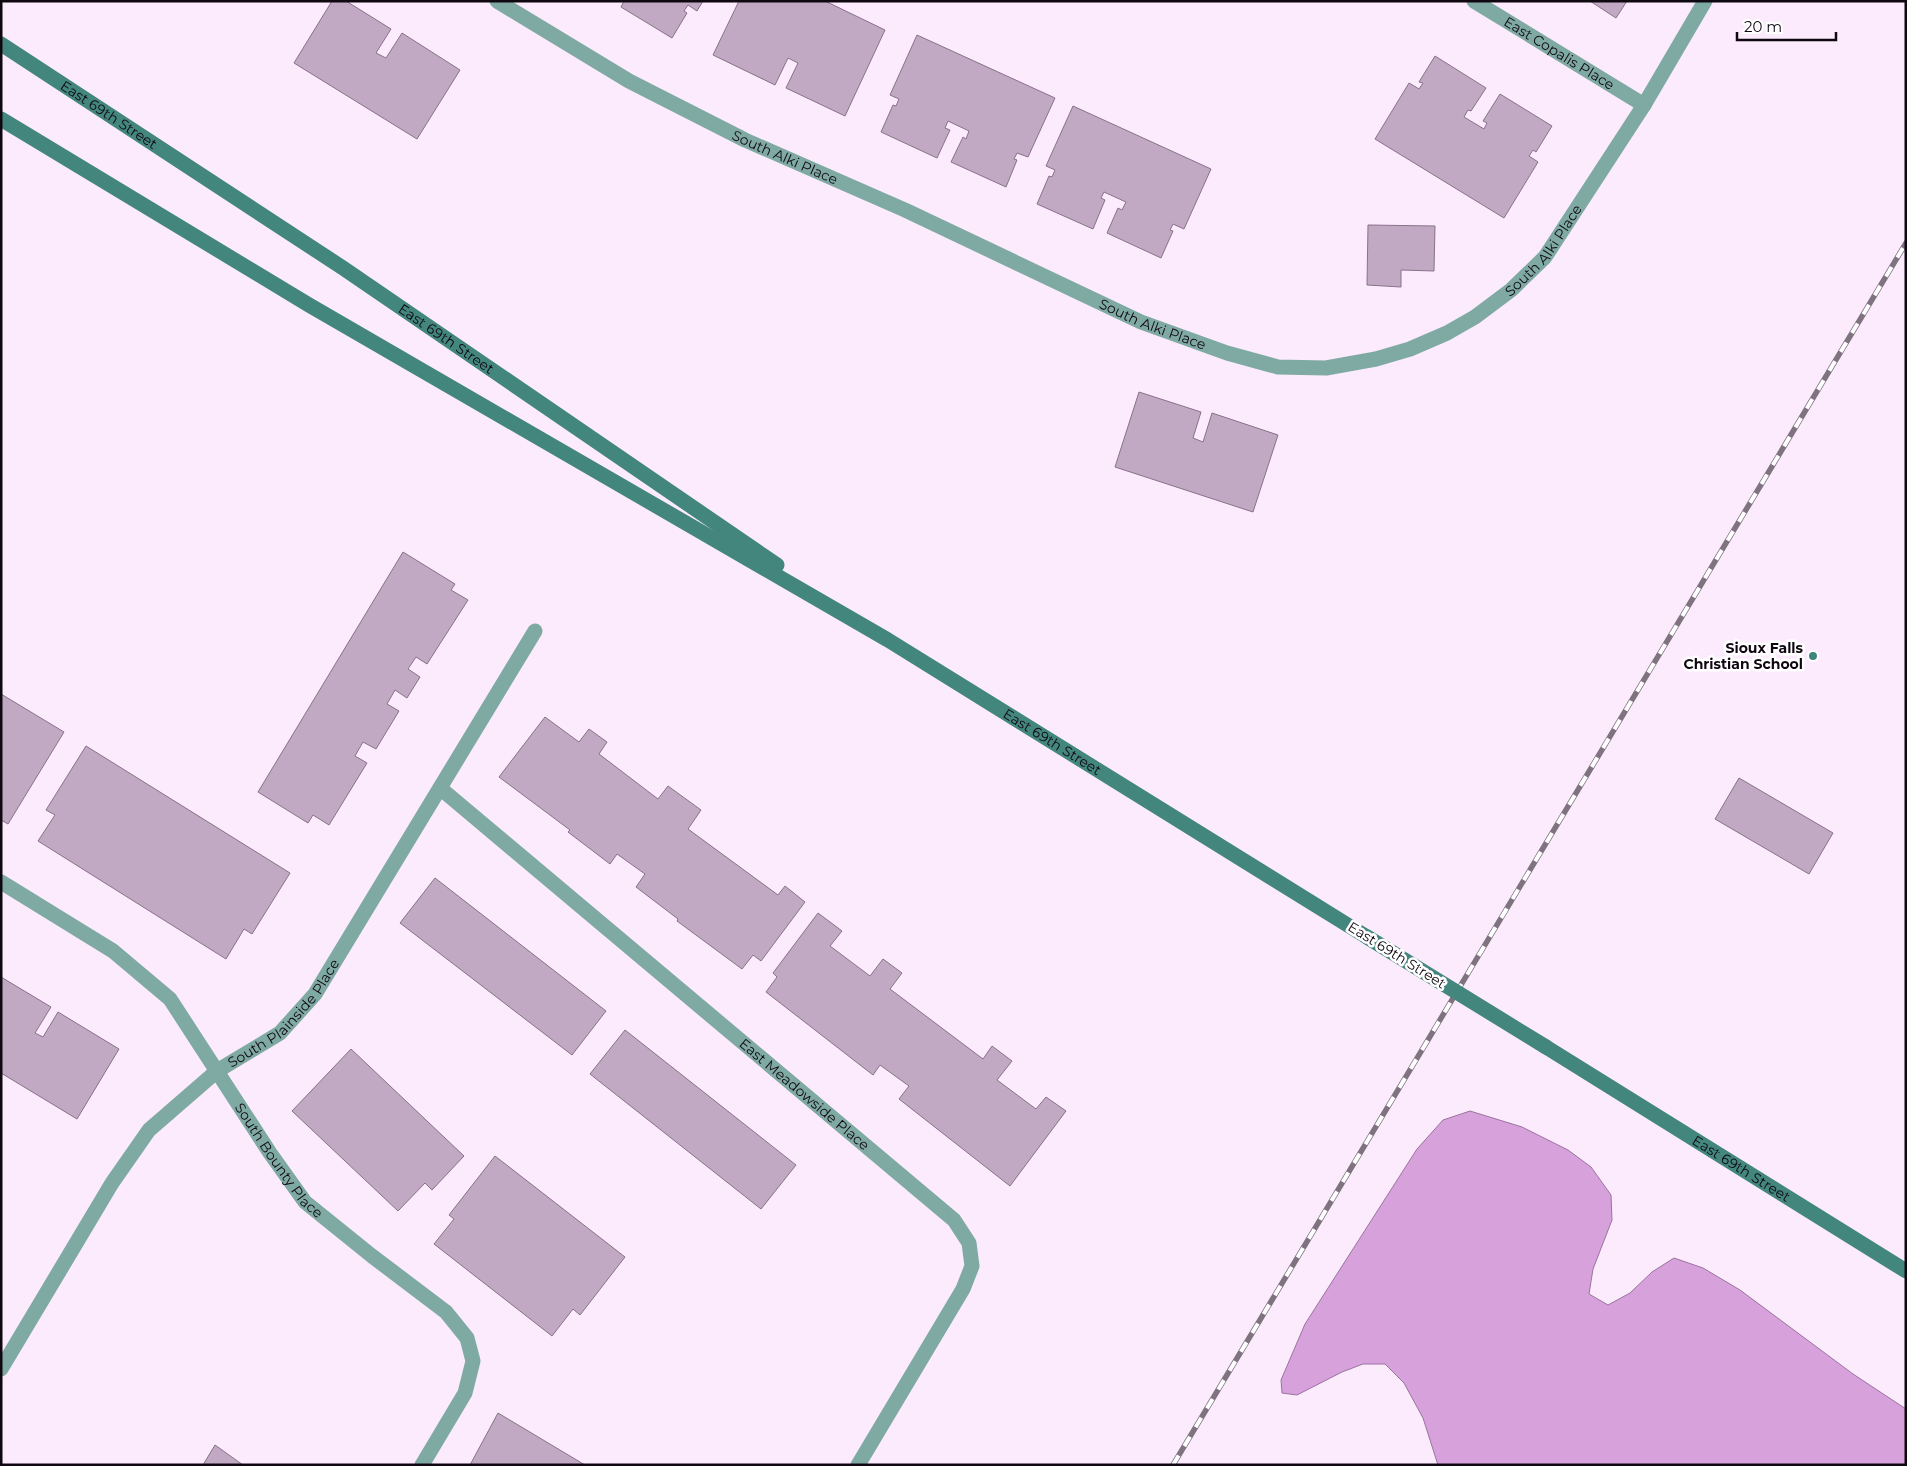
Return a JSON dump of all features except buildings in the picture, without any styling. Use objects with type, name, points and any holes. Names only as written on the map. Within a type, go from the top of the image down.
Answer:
[{"type":"main road","name":"East 69th Street","points":[[1,44],[344,268],[612,454],[888,640]]},
{"type":"main road","name":"East 69th Street","points":[[1,119],[309,304],[888,640],[1906,1271]]},
{"type":"street","name":"South Alki Place","points":[[497,1],[629,81],[745,140],[904,210],[1141,322],[1227,353],[1278,367],[1326,368],[1376,359],[1410,349],[1446,333],[1475,317],[1511,290],[1545,257],[1644,105],[1705,1]]},
{"type":"street","name":"East Copalis Place","points":[[1474,1],[1644,105]]},
{"type":"street","name":"South Plainside Place","points":[[1,1369],[112,1183],[149,1130],[217,1071],[280,1033],[315,994],[535,631]]},
{"type":"street","name":"East Meadowside Place","points":[[440,788],[954,1220],[969,1243],[972,1266],[963,1289],[858,1465]]},
{"type":"street","name":"South Bounty Place","points":[[1,882],[113,951],[170,998],[270,1154],[305,1202],[446,1312],[467,1338],[473,1361],[465,1393],[422,1465]]},
{"type":"shaded area","points":[[1470,1111],[1522,1127],[1568,1150],[1591,1167],[1611,1195],[1612,1220],[1593,1269],[1589,1294],[1608,1305],[1630,1293],[1652,1272],[1674,1258],[1703,1268],[1740,1290],[1853,1374],[1906,1409],[1906,1465],[1438,1465],[1423,1418],[1404,1383],[1385,1364],[1363,1364],[1342,1372],[1297,1395],[1282,1393],[1281,1380],[1305,1324],[1417,1149],[1443,1120]]},
{"type":"railway","points":[[1173,1465],[1906,243]]},
{"type":"place","name":"Sioux Falls Christian School","points":[[1813,656]]}]
